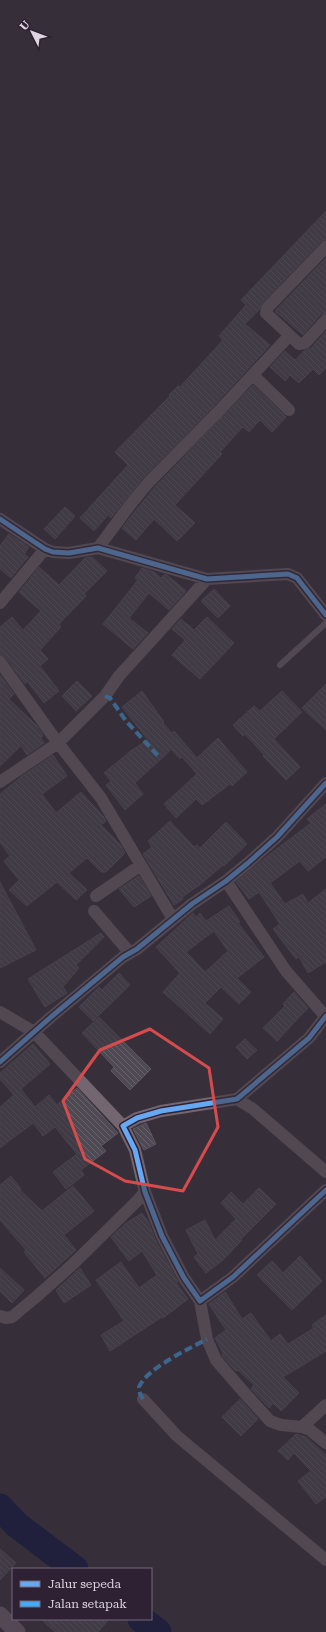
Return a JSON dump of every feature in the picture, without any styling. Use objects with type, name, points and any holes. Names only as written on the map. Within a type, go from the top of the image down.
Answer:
[{"type":"main road","points":[[0,1615],[17,1632]]},
{"type":"street","points":[[326,247],[267,308],[267,315],[299,344],[305,343],[326,320]]},
{"type":"street","points":[[98,548],[148,483],[289,336]]},
{"type":"street","points":[[253,375],[289,410]]},
{"type":"street","points":[[0,519],[45,549],[53,552],[69,553],[98,548],[207,579],[288,574],[297,578],[326,615]]},
{"type":"street","points":[[0,602],[45,549]]},
{"type":"street","points":[[0,782],[58,743],[105,696],[119,676],[207,579]]},
{"type":"street","points":[[0,662],[58,743],[101,798],[173,919]]},
{"type":"street","points":[[0,1062],[130,953],[192,904],[226,882],[277,837],[326,783]]},
{"type":"street","points":[[96,896],[141,865]]},
{"type":"street","points":[[123,1126],[137,1118],[161,1111],[237,1099],[309,1038],[326,1017],[286,971],[226,882]]},
{"type":"street","points":[[94,910],[130,953]]},
{"type":"street","points":[[0,1012],[34,1032],[123,1126],[135,1150],[145,1192],[162,1236],[184,1278],[200,1301],[207,1339],[216,1360],[270,1421],[282,1425],[302,1427],[315,1433],[326,1443]]},
{"type":"street","points":[[237,1099],[253,1109],[326,1172]]},
{"type":"street","points":[[200,1301],[233,1276],[326,1190]]},
{"type":"street","points":[[0,1316],[6,1318],[12,1317],[36,1297],[77,1260],[145,1192]]},
{"type":"street","points":[[143,1399],[178,1436],[326,1560]]},
{"type":"street","points":[[302,1427],[326,1405]]},
{"type":"lane","points":[[280,665],[326,622]]},
{"type":"highlighted area","points":[[150,1029],[209,1068],[218,1127],[183,1191],[125,1181],[85,1159],[63,1101],[100,1050]]},
{"type":"building","points":[[326,211],[326,240],[321,242],[262,303],[259,310],[245,324],[270,345],[213,407],[143,478],[111,518],[108,515],[94,531],[80,518],[128,465],[115,452],[178,386],[180,387],[223,340],[219,336],[246,305],[241,300]]},
{"type":"building","points":[[326,258],[326,313],[320,315],[303,335],[275,311]]},
{"type":"building","points":[[326,331],[326,368],[319,375],[313,369],[299,383],[290,375],[285,381],[270,367],[285,351],[295,360],[304,351],[311,348]]},
{"type":"building","points":[[253,385],[286,417],[272,432],[260,420],[249,432],[243,427],[220,452],[222,454],[175,505],[195,523],[177,541],[154,519],[136,540],[122,528],[154,488]]},
{"type":"building","points":[[65,507],[75,516],[55,539],[44,529]]},
{"type":"building","points":[[9,534],[29,547],[24,554],[28,557],[11,578],[0,569],[0,546]]},
{"type":"building","points":[[92,557],[107,571],[84,594],[86,596],[59,624],[61,627],[40,650],[48,659],[40,666],[59,691],[44,703],[27,681],[25,684],[6,658],[0,655],[0,627],[12,617],[23,630],[41,611],[19,592],[39,567],[59,585],[85,558]]},
{"type":"building","points":[[142,568],[154,572],[161,578],[164,575],[167,575],[186,591],[169,610],[149,593],[129,618],[148,633],[133,649],[103,624],[138,580],[135,578]]},
{"type":"building","points":[[214,589],[230,606],[218,618],[201,601]]},
{"type":"building","points":[[207,617],[234,643],[200,679],[172,655],[185,640],[172,629],[181,619],[194,630]]},
{"type":"building","points":[[0,675],[14,694],[9,699],[37,726],[43,735],[41,738],[44,743],[27,755],[21,746],[0,766]]},
{"type":"building","points":[[77,681],[92,696],[76,711],[62,696]]},
{"type":"building","points":[[326,684],[326,730],[302,708]]},
{"type":"building","points":[[142,691],[164,722],[163,723],[172,733],[174,731],[197,758],[218,738],[247,772],[232,786],[230,784],[202,805],[196,799],[176,818],[164,804],[197,774],[182,757],[180,759],[172,750],[174,747],[135,783],[143,794],[125,810],[106,785],[111,781],[104,773],[132,750],[148,740],[122,707]]},
{"type":"building","points":[[282,691],[302,712],[274,739],[300,767],[286,780],[263,756],[264,755],[245,734],[243,736],[233,725],[254,706],[260,711]]},
{"type":"building","points":[[53,755],[67,776],[42,794],[56,813],[81,792],[104,817],[106,821],[101,825],[120,844],[125,853],[106,872],[101,872],[87,858],[69,873],[87,890],[76,900],[57,882],[27,906],[9,890],[19,880],[4,861],[10,856],[0,842],[0,794],[22,776]]},
{"type":"building","points":[[326,804],[326,857],[308,871],[300,861],[270,883],[285,904],[303,894],[308,903],[326,889],[326,962],[308,973],[299,957],[296,959],[273,929],[280,924],[259,892],[249,899],[236,882],[311,823],[307,819]]},
{"type":"building","points":[[170,821],[194,847],[197,845],[200,848],[226,822],[247,844],[224,866],[223,865],[174,905],[143,854],[152,847],[148,841]]},
{"type":"building","points":[[139,876],[151,896],[134,907],[119,889]]},
{"type":"building","points":[[0,882],[36,950],[0,968]]},
{"type":"building","points":[[229,906],[240,922],[238,923],[264,957],[237,978],[251,992],[239,1004],[221,987],[205,1003],[223,1019],[210,1034],[163,992],[180,973],[156,947],[193,913],[196,917],[200,913],[206,921]],"holes":[[[214,931],[228,951],[205,972],[186,952]]]},
{"type":"building","points":[[101,933],[104,937],[76,965],[79,968],[63,987],[67,993],[45,1007],[28,979]]},
{"type":"building","points":[[119,973],[130,985],[93,1021],[79,1007],[99,987],[102,990]]},
{"type":"building","points":[[294,992],[308,1008],[277,1041],[263,1028],[285,1006],[283,1004]]},
{"type":"building","points":[[99,1017],[151,1069],[130,1090],[111,1071],[114,1067],[82,1033]]},
{"type":"building","points":[[245,1039],[257,1050],[247,1059],[236,1047]]},
{"type":"building","points":[[33,1044],[50,1064],[21,1089],[35,1107],[49,1095],[57,1105],[77,1088],[118,1133],[101,1146],[106,1151],[81,1170],[84,1175],[66,1189],[53,1172],[77,1154],[55,1127],[43,1136],[33,1123],[0,1148],[0,1107],[14,1095],[0,1079],[0,1073]]},
{"type":"building","points":[[146,1123],[156,1144],[144,1150],[133,1129]]},
{"type":"building","points":[[11,1176],[21,1189],[20,1190],[42,1211],[73,1186],[94,1211],[64,1235],[76,1250],[45,1278],[24,1252],[26,1250],[0,1220],[0,1185]]},
{"type":"building","points":[[259,1188],[276,1204],[241,1239],[242,1240],[223,1260],[206,1273],[194,1257],[198,1254],[186,1230],[205,1220],[215,1240],[236,1219],[221,1203],[231,1192],[243,1204]]},
{"type":"building","points":[[142,1213],[149,1223],[155,1239],[178,1282],[176,1283],[188,1299],[163,1318],[162,1317],[110,1351],[101,1335],[124,1321],[96,1280],[121,1262],[139,1288],[157,1275],[142,1251],[129,1261],[111,1237],[126,1223]]},
{"type":"building","points":[[300,1256],[322,1281],[292,1310],[257,1275],[272,1261],[283,1273]]},
{"type":"building","points":[[0,1268],[24,1290],[12,1303],[0,1291]]},
{"type":"building","points":[[80,1268],[91,1285],[64,1303],[56,1290]]},
{"type":"building","points":[[225,1292],[242,1319],[251,1313],[271,1341],[280,1334],[288,1344],[314,1328],[312,1325],[326,1315],[326,1351],[283,1377],[299,1393],[281,1411],[273,1403],[269,1408],[251,1389],[254,1385],[238,1370],[236,1371],[222,1356],[223,1353],[215,1338],[226,1330],[209,1304]]},
{"type":"building","points":[[240,1399],[258,1419],[241,1436],[222,1417]]},
{"type":"building","points":[[296,1434],[306,1437],[326,1455],[326,1497],[316,1504],[298,1481],[311,1471],[294,1453],[288,1460],[278,1451]]},
{"type":"building","points":[[0,1549],[16,1563],[0,1580]]},
{"type":"building","points":[[42,1620],[108,1620],[98,1632],[55,1632]]},
{"type":"waterway","points":[[0,1507],[17,1525],[74,1568]]},
{"type":"waterway","points":[[142,1620],[158,1632]]},
{"type":"marked path","points":[[105,696],[110,698],[126,721],[160,758]]},
{"type":"marked path","points":[[143,1399],[140,1394],[139,1387],[150,1373],[169,1360],[207,1339]]},
{"type":"cycle path","points":[[0,519],[45,549],[53,552],[69,553],[98,548],[207,579],[288,574],[297,578],[326,615]]},
{"type":"cycle path","points":[[0,1062],[123,957],[137,949],[192,904],[226,881],[248,863],[277,837],[326,783]]},
{"type":"cycle path","points":[[326,1016],[309,1038],[237,1099],[161,1111],[137,1118],[123,1126],[135,1150],[145,1192],[162,1236],[184,1278],[200,1301],[233,1277],[326,1190]]}]
